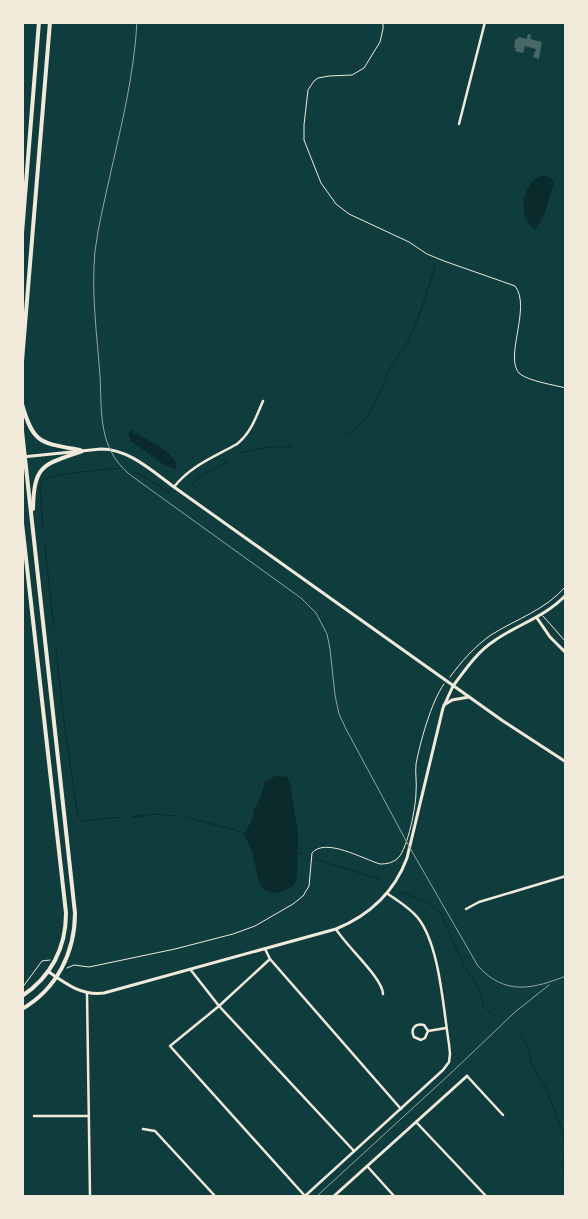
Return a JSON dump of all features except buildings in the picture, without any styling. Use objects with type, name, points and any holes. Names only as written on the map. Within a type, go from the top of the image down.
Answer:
[{"type":"main road","points":[[22,233],[39,22]]},
{"type":"main road","points":[[22,361],[50,22]]},
{"type":"main road","points":[[22,404],[29,426],[40,439],[50,445],[82,451]]},
{"type":"main road","points":[[22,431],[75,906],[75,927],[68,955],[57,978],[38,998],[22,1009]]},
{"type":"main road","points":[[24,457],[109,449],[120,452],[140,463],[468,697],[543,749],[566,762]]},
{"type":"main road","points":[[32,526],[34,485],[39,473],[50,463],[82,451]]},
{"type":"main road","points":[[22,523],[66,919],[61,948],[49,972],[40,983],[22,996]]},
{"type":"main road","points":[[49,972],[74,988],[87,993],[104,993],[336,929],[365,914],[388,894],[401,874],[409,853],[444,705],[453,686],[471,662],[492,642],[537,618],[566,595]]},
{"type":"main road","points":[[537,618],[550,637],[566,653]]},
{"type":"main road","points":[[444,705],[452,700],[468,697]]},
{"type":"main road","points":[[57,831],[68,838]]},
{"type":"main road","points":[[334,1196],[467,1076]]},
{"type":"street","points":[[459,124],[485,22]]},
{"type":"street","points":[[174,487],[192,469],[243,439],[252,427],[263,401]]},
{"type":"street","points":[[466,909],[479,902],[566,876]]},
{"type":"street","points":[[270,959],[219,1006],[170,1046],[305,1196],[401,1110],[443,1070],[448,1062],[450,1054],[436,965],[427,932],[418,918],[408,908],[388,894]]},
{"type":"street","points":[[336,929],[341,938],[381,984],[383,994]]},
{"type":"street","points":[[265,949],[270,959],[401,1110]]},
{"type":"street","points":[[190,969],[219,1006],[354,1152]]},
{"type":"street","points":[[87,993],[90,1196]]},
{"type":"street","points":[[418,1024],[424,1025],[428,1031],[425,1038],[421,1040],[414,1037],[412,1032],[418,1024]]},
{"type":"street","points":[[428,1031],[446,1028]]},
{"type":"street","points":[[467,1076],[503,1115]]},
{"type":"street","points":[[34,1116],[89,1116]]},
{"type":"street","points":[[416,1122],[486,1196]]},
{"type":"street","points":[[144,1129],[155,1131],[215,1196]]},
{"type":"street","points":[[367,1166],[394,1196]]},
{"type":"path","points":[[383,22],[380,42],[364,68],[352,75],[318,78],[308,90],[304,140],[321,183],[336,204],[349,214],[409,242],[444,262],[514,286],[520,302],[514,358],[516,369],[524,376],[566,388]]},
{"type":"path","points":[[529,615],[553,599],[566,586]]},
{"type":"path","points":[[548,621],[566,642]]},
{"type":"path","points":[[66,968],[77,965],[89,967],[175,949],[256,926],[304,896],[309,886],[312,853],[320,847],[334,847],[380,864],[388,864],[395,860],[402,852],[406,841],[415,800],[417,760],[424,732],[440,690]]},
{"type":"path","points":[[22,988],[42,960],[52,961]]},
{"type":"water","points":[[545,175],[552,179],[554,184],[542,220],[535,229],[529,224],[525,216],[524,199],[531,183]]},
{"type":"water","points":[[131,429],[134,434],[138,433],[171,455],[177,465],[175,469],[163,464],[131,441],[128,434]]},
{"type":"water","points":[[276,776],[287,777],[290,782],[298,833],[296,881],[293,886],[274,893],[264,890],[259,882],[252,852],[244,834],[252,820],[254,809],[260,799],[265,781]]},
{"type":"waterway","points":[[345,435],[362,422],[374,405],[393,364],[408,341],[416,323],[435,266]]},
{"type":"waterway","points":[[240,453],[268,447],[291,447]]},
{"type":"waterway","points":[[192,485],[195,481],[228,461]]},
{"type":"waterway","points":[[43,528],[41,481],[67,474],[120,468]]},
{"type":"waterway","points":[[133,472],[170,493]]},
{"type":"waterway","points":[[45,547],[54,627]]},
{"type":"waterway","points":[[56,650],[64,723],[78,817],[85,821],[122,817]]},
{"type":"waterway","points":[[132,817],[156,814],[176,816]]},
{"type":"waterway","points":[[186,817],[245,833]]},
{"type":"waterway","points":[[296,853],[302,854]]},
{"type":"waterway","points":[[315,859],[379,879]]},
{"type":"waterway","points":[[401,892],[427,902],[440,912],[464,966],[480,990],[484,1007],[494,1015]]},
{"type":"waterway","points":[[518,1033],[527,1044],[533,1067],[545,1086],[563,1132],[565,1148],[562,1166],[566,1179]]},
{"type":"tram line","points":[[137,22],[130,82],[99,224],[94,266],[94,298],[102,417],[107,441],[112,453],[129,474],[301,598],[316,613],[327,634],[339,714],[410,848],[478,966],[488,976],[509,986],[531,986],[566,976]]},
{"type":"tram line","points":[[317,1196],[515,1012],[549,985]]}]
